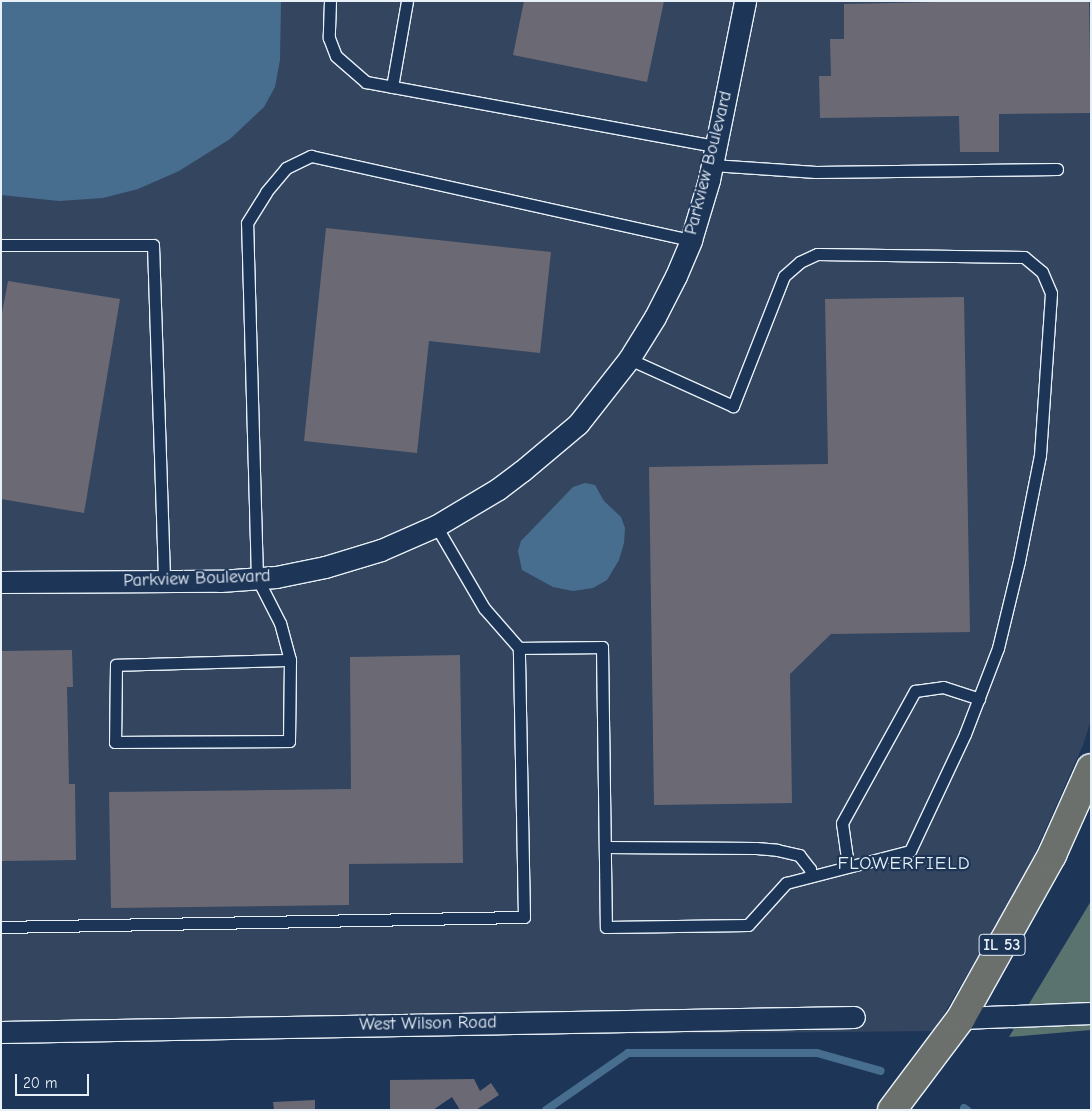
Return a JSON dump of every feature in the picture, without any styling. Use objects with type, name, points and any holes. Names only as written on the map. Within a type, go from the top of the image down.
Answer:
[{"type":"main road","name":"IL 53","points":[[892,1110],[960,1018],[1052,855],[1091,768]]},
{"type":"street","name":"Parkview Boulevard","points":[[1,582],[164,582],[257,578],[326,567],[381,550],[436,526],[504,485],[578,424],[629,359],[655,316],[691,240],[714,156],[745,1]]},
{"type":"street","points":[[960,1018],[1091,1013]]},
{"type":"street","name":"West Wilson Road","points":[[1,1032],[854,1017]]},
{"type":"lane","points":[[330,1],[329,38],[336,56],[366,82],[714,156],[816,172],[1057,170]]},
{"type":"lane","points":[[392,87],[407,1]]},
{"type":"lane","points":[[290,660],[116,664],[115,742],[289,741],[290,660],[280,623],[257,578],[247,223],[266,192],[286,168],[311,156],[691,240]]},
{"type":"lane","points":[[1,246],[153,246],[164,582]]},
{"type":"lane","points":[[519,648],[602,647],[606,927],[748,925],[786,884],[910,851],[965,734],[998,648],[1019,561],[1040,455],[1052,293],[1042,272],[1024,257],[817,254],[800,262],[784,276],[733,406],[629,359]]},
{"type":"lane","points":[[1,927],[524,917],[519,648],[484,608],[436,526]]},
{"type":"lane","points":[[848,866],[842,823],[915,692],[943,687],[978,699]]},
{"type":"lane","points":[[605,847],[756,848],[777,850],[799,855],[810,869],[811,876]]},
{"type":"shaded area","points":[[1,1],[1091,1],[1091,720],[1083,745],[1025,876],[934,1031],[1,1040]]},
{"type":"shaded area","points":[[1,1],[281,1],[280,60],[275,87],[264,107],[230,139],[179,171],[138,189],[103,198],[59,201],[1,195]]},
{"type":"shaded area","points":[[585,483],[595,485],[604,501],[621,517],[625,528],[624,543],[619,560],[607,580],[593,588],[573,591],[553,587],[522,570],[518,551],[521,541],[573,487]]},
{"type":"green space","points":[[1091,901],[1091,1030],[1009,1037]]},
{"type":"building","points":[[524,1],[664,1],[647,82],[513,55]]},
{"type":"building","points":[[1089,1],[1091,113],[999,114],[999,152],[960,152],[959,116],[820,118],[819,76],[831,76],[830,39],[844,39],[844,4]]},
{"type":"building","points":[[326,228],[551,252],[540,353],[429,341],[417,453],[304,441]]},
{"type":"building","points":[[8,281],[120,299],[84,513],[1,499],[1,318]]},
{"type":"building","points":[[964,297],[970,632],[831,634],[790,674],[792,803],[654,805],[649,467],[828,464],[825,299]]},
{"type":"building","points":[[72,650],[73,687],[67,687],[69,784],[75,784],[76,860],[1,861],[1,651]]},
{"type":"building","points":[[460,655],[463,863],[349,864],[349,905],[111,908],[109,792],[351,789],[350,657]]},
{"type":"building","points":[[474,1079],[480,1091],[491,1083],[499,1095],[476,1110],[460,1110],[452,1097],[433,1110],[390,1110],[390,1080]]},
{"type":"building","points":[[315,1100],[315,1110],[274,1110],[273,1102]]},
{"type":"waterway","points":[[546,1110],[628,1053],[817,1053],[881,1071]]},
{"type":"district","name":"FLOWERFIELD","points":[[904,864]]}]
